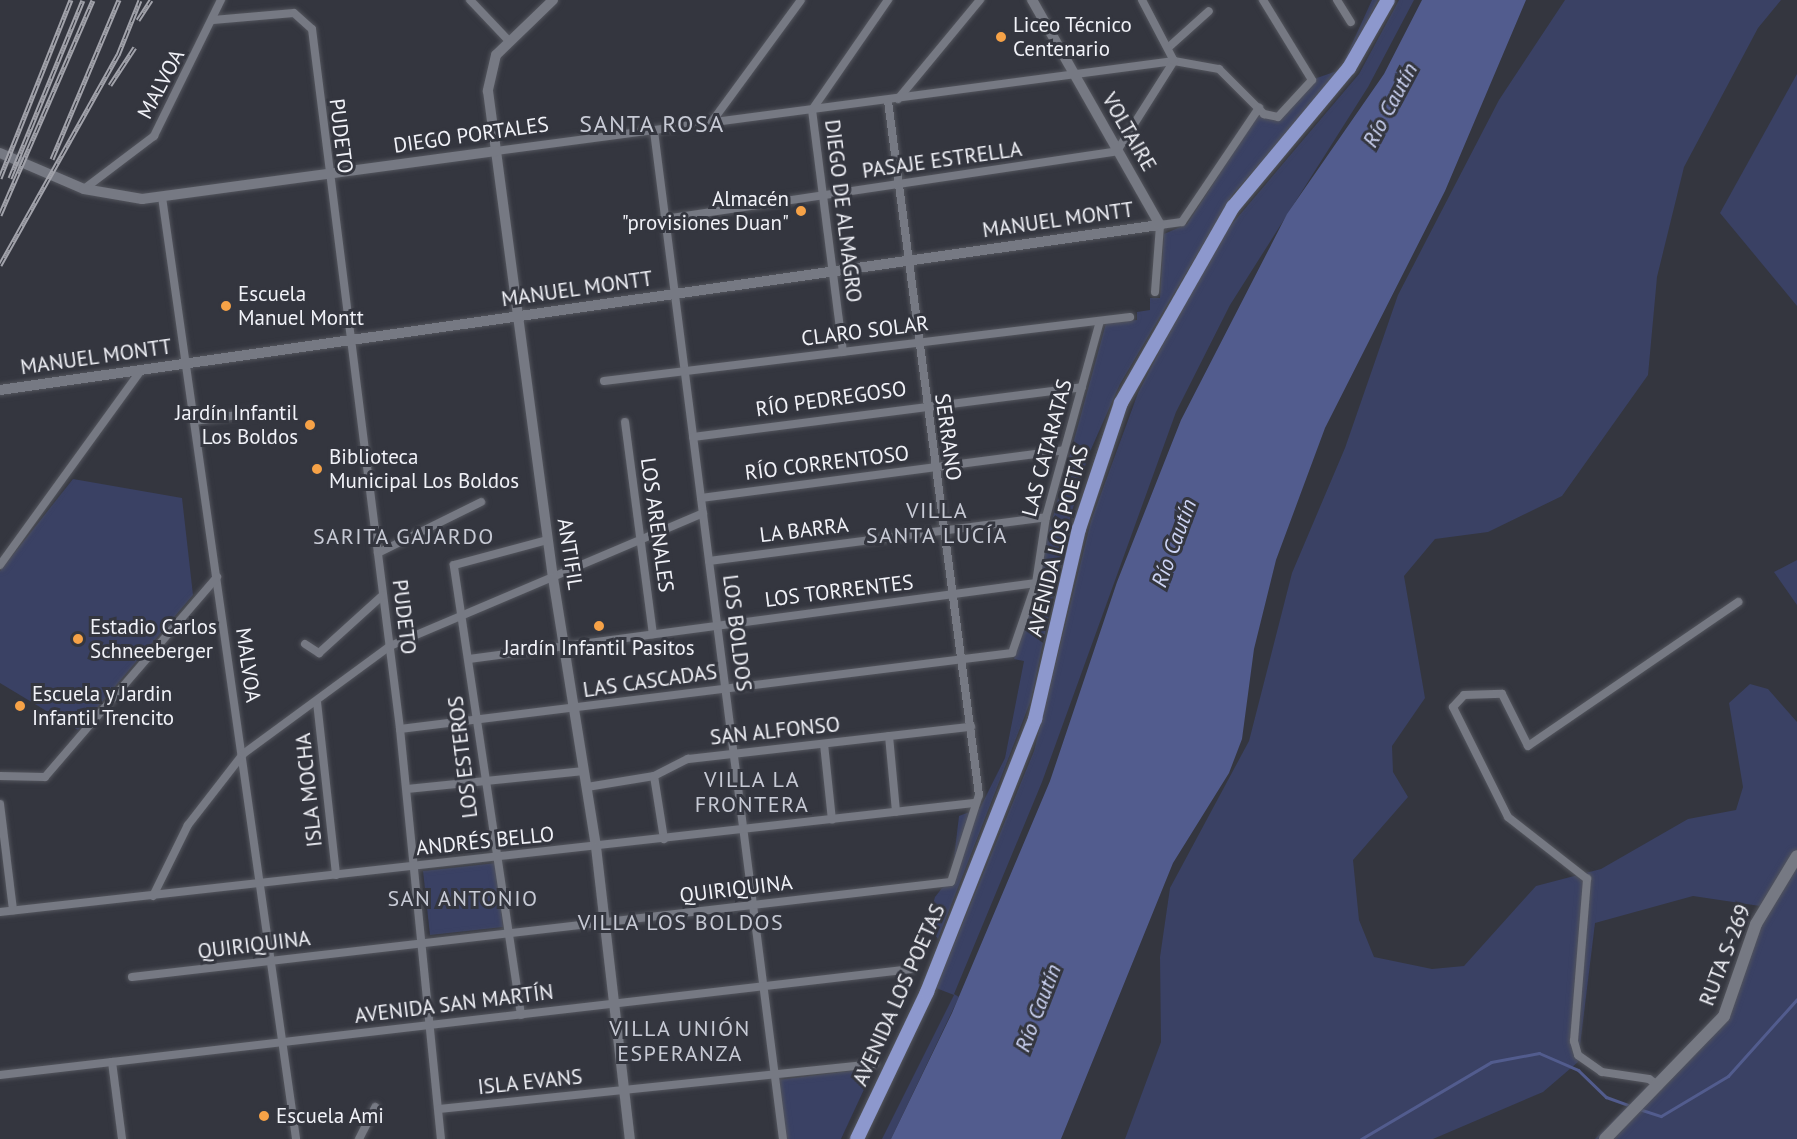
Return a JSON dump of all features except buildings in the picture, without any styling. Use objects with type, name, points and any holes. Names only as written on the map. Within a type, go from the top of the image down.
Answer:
[{"type":"main road","name":"AVENIDA LOS POETAS","points":[[857,1139],[927,992],[1031,729],[1078,529],[1121,403],[1233,207],[1349,68],[1388,0]]},
{"type":"main road","name":"RUTA S-269","points":[[1605,1139],[1657,1089],[1724,1016],[1756,924],[1797,856]]},
{"type":"street","name":"MALVOA","points":[[84,189],[154,136],[221,0]]},
{"type":"street","points":[[470,0],[508,41]]},
{"type":"street","name":"ANTIFIL","points":[[553,0],[508,41],[488,75],[516,317],[547,540],[596,848],[630,1139]]},
{"type":"street","points":[[711,123],[801,0]]},
{"type":"street","points":[[812,110],[888,0]]},
{"type":"street","points":[[898,99],[980,0]]},
{"type":"street","name":"VOLTAIRE","points":[[1032,0],[1160,225]]},
{"type":"street","points":[[1117,151],[1174,61],[1170,46],[1142,0]]},
{"type":"street","points":[[1155,292],[1160,225],[1182,222],[1259,108],[1271,117],[1283,114],[1311,87],[1310,74],[1263,0]]},
{"type":"street","points":[[1337,0],[1351,22]]},
{"type":"street","points":[[1170,46],[1209,11]]},
{"type":"street","name":"PUDETO","points":[[213,20],[294,13],[310,24],[327,174],[400,729],[433,1025],[441,1139]]},
{"type":"street","name":"DIEGO PORTALES","points":[[0,153],[84,189],[130,199],[162,197],[1174,61],[1219,69],[1259,108]]},
{"type":"street","name":"SERRANO","points":[[888,101],[909,261],[917,343],[979,795],[974,803],[951,882]]},
{"type":"street","name":"DIEGO DE ALMAGRO","points":[[812,110],[821,195],[843,352]]},
{"type":"street","name":"LOS BOLDOS","points":[[654,131],[671,295],[693,437],[783,1139]]},
{"type":"street","name":"PASAJE ESTRELLA","points":[[664,219],[1117,151]]},
{"type":"street","name":"MALVOA","points":[[162,197],[296,1139]]},
{"type":"street","name":"MANUEL MONTT","points":[[0,390],[1160,225]]},
{"type":"street","name":"CLARO SOLAR","points":[[604,381],[1130,317]]},
{"type":"street","name":"LAS CATARATAS","points":[[1012,653],[1036,583],[1046,517],[1100,321]]},
{"type":"street","points":[[0,565],[141,370]]},
{"type":"street","name":"RÍO PEDREGOSO","points":[[693,437],[926,405],[1082,387]]},
{"type":"street","points":[[194,421],[259,412]]},
{"type":"street","name":"LOS ARENALES","points":[[624,422],[653,634]]},
{"type":"street","name":"RÍO CORRENTOSO","points":[[701,498],[1064,450]]},
{"type":"street","points":[[378,553],[481,502]]},
{"type":"street","points":[[153,896],[188,825],[243,754],[317,702],[390,646],[703,513]]},
{"type":"street","name":"LA BARRA","points":[[709,561],[1046,517]]},
{"type":"street","name":"LOS ESTEROS","points":[[521,1015],[454,565],[547,540]]},
{"type":"street","points":[[0,776],[45,777],[217,577]]},
{"type":"street","name":"LOS TORRENTES","points":[[469,659],[1036,583]]},
{"type":"street","points":[[305,644],[319,653],[383,595]]},
{"type":"street","points":[[1657,1089],[1649,1079],[1602,1072],[1578,1054],[1574,1041],[1589,886],[1574,866],[1508,817],[1452,707],[1464,695],[1503,694],[1528,746],[1738,602]]},
{"type":"street","name":"LAS CASCADAS","points":[[400,729],[1012,653]]},
{"type":"street","name":"ISLA MOCHA","points":[[317,702],[336,875]]},
{"type":"street","name":"SAN ALFONSO","points":[[587,787],[654,776],[688,759],[971,727]]},
{"type":"street","points":[[889,736],[897,812]]},
{"type":"street","points":[[824,744],[832,820]]},
{"type":"street","points":[[407,789],[584,771]]},
{"type":"street","points":[[654,776],[664,840]]},
{"type":"street","name":"ANDRÉS BELLO","points":[[0,912],[596,848],[974,803]]},
{"type":"street","points":[[0,804],[13,910]]},
{"type":"street","name":"QUIRIQUINA","points":[[132,977],[951,882]]},
{"type":"street","name":"AVENIDA SAN MARTÍN","points":[[0,1075],[912,969]]},
{"type":"street","points":[[112,1062],[122,1139]]},
{"type":"street","name":"ISLA EVANS","points":[[439,1110],[875,1064]]},
{"type":"street","points":[[360,1139],[375,1107]]},
{"type":"shaded area","points":[[1372,0],[1378,0],[1344,68],[1233,194],[1120,384],[1088,456],[1067,529],[1031,700],[938,939],[927,924],[935,897],[952,875],[959,816],[980,808],[1005,758],[1024,661],[1014,659],[1106,323],[1137,320],[1137,312],[1150,310],[1150,298],[1160,298],[1164,234],[1187,224],[1261,110],[1271,118],[1308,81],[1340,70]]},
{"type":"shaded area","points":[[1399,0],[1414,0],[1368,87],[1230,305],[1176,412],[1042,782],[954,994],[959,997],[891,1139],[882,1139],[954,995],[936,988],[1034,751],[1091,521],[1138,393],[1215,244],[1359,74]]},
{"type":"shaded area","points":[[1565,0],[1781,0],[1758,28],[1684,167],[1657,277],[1648,375],[1562,496],[1488,532],[1435,539],[1404,576],[1425,698],[1392,746],[1393,772],[1408,797],[1353,860],[1359,920],[1374,957],[1432,969],[1464,966],[1536,886],[1601,869],[1688,819],[1736,810],[1743,787],[1729,703],[1750,684],[1768,689],[1797,722],[1797,1139],[1595,1139],[1726,1006],[1760,906],[1693,896],[1595,923],[1578,1062],[1543,1092],[1433,1139],[1125,1139],[1161,1042],[1160,957],[1170,888],[1249,741],[1292,573],[1345,448],[1398,295],[1499,100]]},
{"type":"shaded area","points":[[1797,74],[1797,306],[1720,213]]},
{"type":"shaded area","name":"Estadio Carlos Schneeberger","points":[[73,479],[182,498],[193,595],[78,730],[0,683],[0,571]]},
{"type":"shaded area","points":[[1797,560],[1797,605],[1774,572]]},
{"type":"shaded area","points":[[496,863],[503,927],[430,935],[423,871]]},
{"type":"shaded area","points":[[874,1068],[841,1139],[786,1139],[777,1080]]},
{"type":"water","name":"Río Cautín","points":[[1422,0],[1526,0],[1445,191],[1325,428],[1276,560],[1254,649],[1242,739],[1229,773],[1173,863],[1061,1139],[891,1139],[952,1013],[1050,781],[1117,582],[1181,420],[1287,214],[1384,74]]},
{"type":"waterway","points":[[1639,1109],[1661,1116],[1728,1076],[1797,999]]},
{"type":"waterway","points":[[1361,1139],[1491,1062],[1539,1053],[1578,1070],[1606,1097],[1633,1107]]},
{"type":"railway","points":[[0,178],[71,0]]},
{"type":"railway","points":[[10,178],[83,0]]},
{"type":"railway","points":[[0,215],[93,0]]},
{"type":"railway","points":[[52,159],[119,0]]},
{"type":"railway","points":[[0,265],[118,55],[140,0]]},
{"type":"railway","points":[[138,20],[151,0]]},
{"type":"railway","points":[[110,85],[135,47]]},
{"type":"place","name":"Liceo Técnico Centenario","points":[[1001,37]]},
{"type":"place","name":"Almacén \"provisiones Duan\"","points":[[801,211]]},
{"type":"place","name":"Escuela Manuel Montt","points":[[226,306]]},
{"type":"place","name":"Jardín Infantil Los Boldos","points":[[310,425]]},
{"type":"place","name":"Biblioteca Municipal Los Boldos","points":[[317,469]]},
{"type":"place","name":"Jardín Infantil Pasitos","points":[[599,626]]},
{"type":"place","name":"Estadio Carlos Schneeberger","points":[[78,639]]},
{"type":"place","name":"Escuela y Jardin Infantil Trencito","points":[[20,706]]},
{"type":"place","name":"Escuela Ami","points":[[264,1116]]},
{"type":"district","name":"SANTA ROSA","points":[[652,124]]},
{"type":"district","name":"VILLA SANTA LUCÍA","points":[[937,522]]},
{"type":"district","name":"SARITA GAJARDO","points":[[404,537]]},
{"type":"district","name":"VILLA LA FRONTERA","points":[[752,792]]},
{"type":"district","name":"SAN ANTONIO","points":[[463,899]]},
{"type":"district","name":"VILLA LOS BOLDOS","points":[[681,923]]},
{"type":"district","name":"VILLA UNIÓN ESPERANZA","points":[[680,1040]]}]
